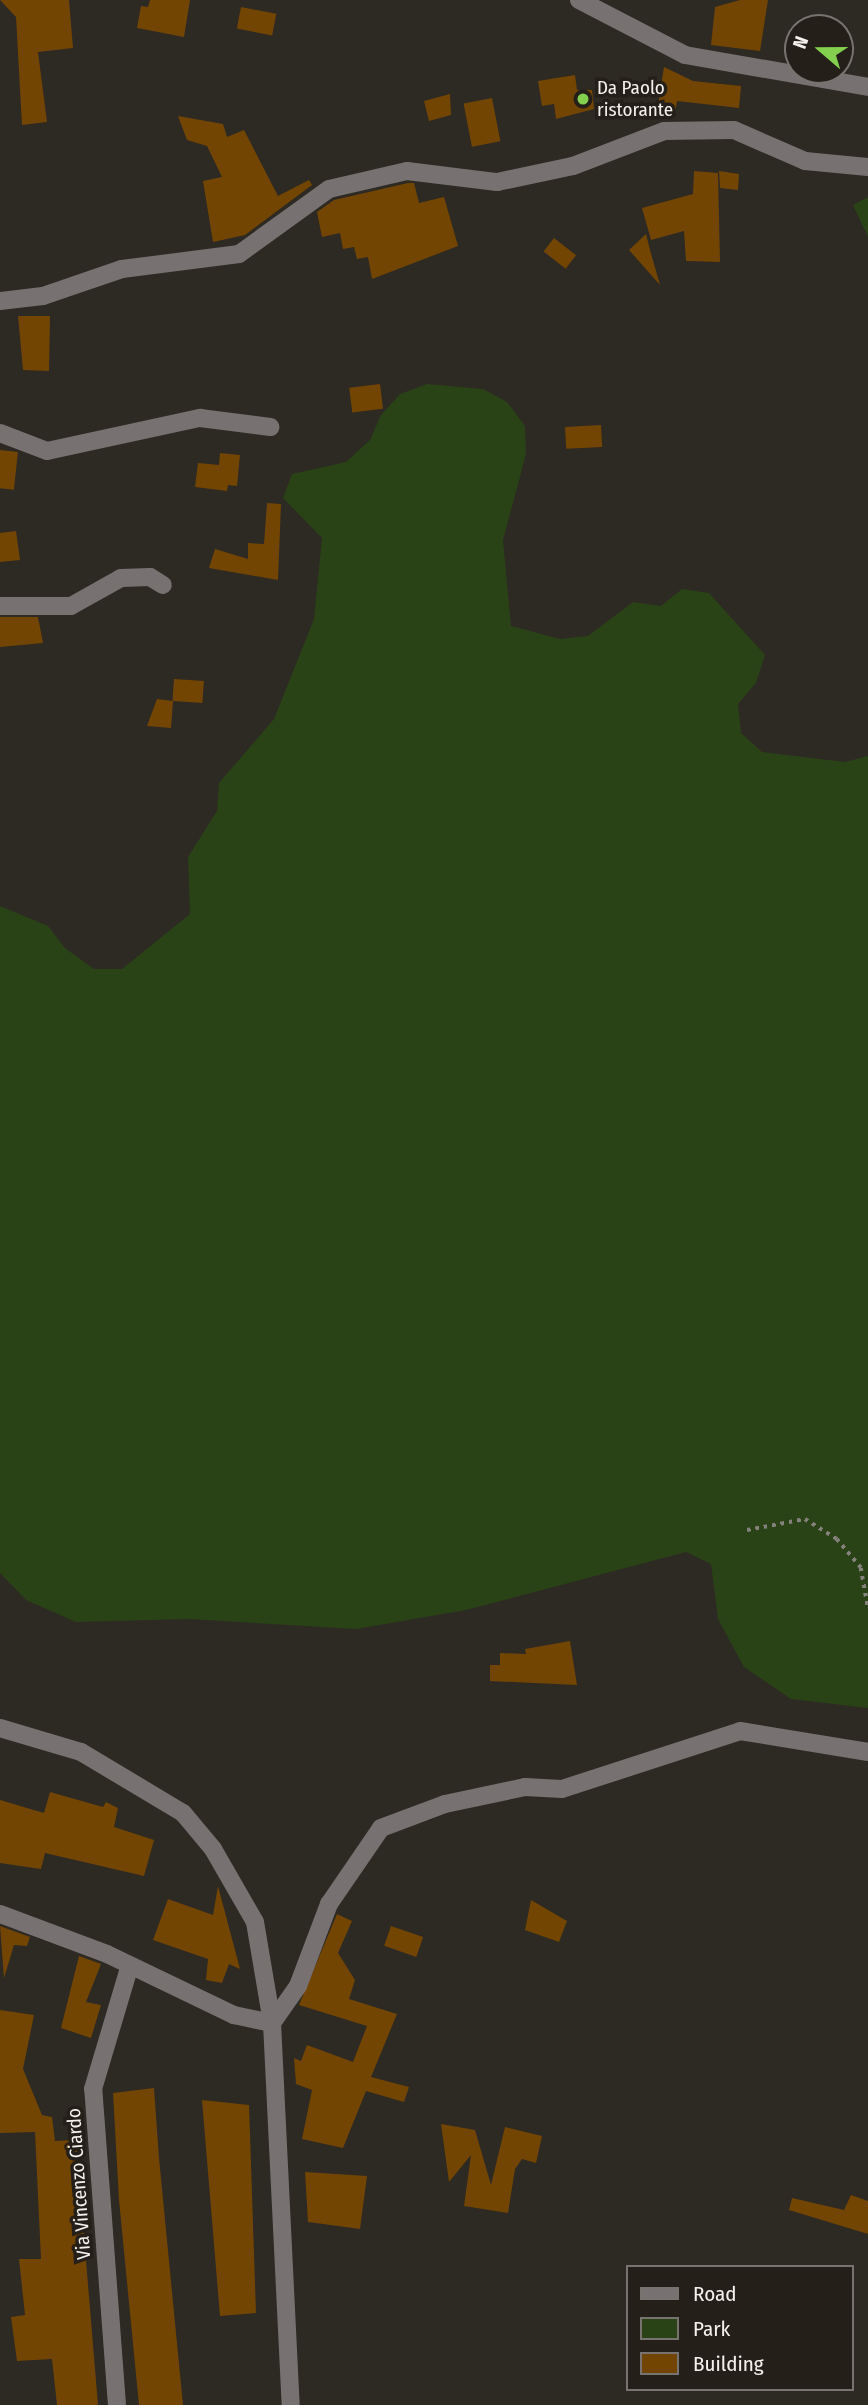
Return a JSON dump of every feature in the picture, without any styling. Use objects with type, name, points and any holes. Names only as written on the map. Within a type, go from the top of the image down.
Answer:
[{"type":"street","points":[[579,0],[685,55],[868,86]]},
{"type":"street","points":[[0,300],[43,296],[122,269],[239,254],[330,189],[407,171],[497,182],[573,166],[664,131],[734,130],[805,161],[868,167]]},
{"type":"street","points":[[0,433],[47,451],[200,418],[270,427]]},
{"type":"street","points":[[0,606],[71,606],[121,578],[150,577],[163,585]]},
{"type":"street","points":[[0,1728],[81,1752],[183,1812],[213,1849],[255,1922],[272,2023],[291,2405]]},
{"type":"street","points":[[272,2023],[298,1986],[329,1904],[381,1828],[445,1804],[526,1787],[562,1790],[740,1731],[868,1752]]},
{"type":"street","points":[[0,1914],[130,1965],[234,2015],[272,2023]]},
{"type":"street","name":"Via Vincenzo Ciardo","points":[[117,2405],[93,2089],[130,1965]]},
{"type":"path","points":[[747,1530],[805,1519],[837,1539],[860,1568],[868,1606]]},
{"type":"green space","points":[[868,197],[868,237],[853,205]]},
{"type":"green space","points":[[427,384],[483,389],[507,402],[525,426],[526,454],[503,540],[511,626],[560,639],[588,636],[633,602],[661,606],[682,589],[709,593],[765,655],[756,683],[738,704],[741,733],[762,752],[845,762],[868,756],[868,1708],[791,1699],[744,1667],[718,1619],[711,1564],[686,1552],[466,1610],[356,1629],[189,1619],[76,1622],[26,1600],[0,1573],[0,906],[48,926],[65,948],[94,969],[122,969],[190,914],[188,857],[217,811],[219,783],[274,719],[314,619],[322,538],[283,498],[292,474],[346,462],[370,440],[381,415],[400,394]]},
{"type":"building","points":[[0,0],[69,0],[73,48],[38,52],[47,122],[22,125],[16,17]]},
{"type":"building","points":[[150,0],[190,0],[184,37],[137,28],[141,6],[148,7]]},
{"type":"building","points":[[740,0],[768,0],[760,51],[711,45],[715,7]]},
{"type":"building","points":[[241,7],[276,14],[272,35],[237,29]]},
{"type":"building","points":[[664,67],[693,81],[741,86],[739,108],[677,101],[675,114],[657,111]]},
{"type":"building","points":[[575,75],[577,90],[592,90],[594,109],[556,119],[554,104],[542,106],[538,81]]},
{"type":"building","points":[[450,94],[451,115],[429,121],[424,101]]},
{"type":"building","points":[[492,98],[500,141],[472,147],[464,104]]},
{"type":"building","points":[[178,116],[223,124],[227,137],[244,130],[278,196],[309,180],[312,185],[245,235],[213,242],[203,181],[222,177],[207,146],[187,140]]},
{"type":"building","points":[[694,171],[718,173],[720,262],[686,261],[684,231],[651,240],[642,208],[693,194]]},
{"type":"building","points":[[719,171],[739,174],[738,190],[720,188]]},
{"type":"building","points":[[414,183],[419,203],[444,197],[458,246],[372,279],[368,257],[357,259],[354,247],[343,249],[340,233],[322,237],[317,212],[334,200]]},
{"type":"building","points":[[646,234],[650,250],[660,285],[629,250]]},
{"type":"building","points":[[554,238],[576,255],[566,269],[544,251]]},
{"type":"building","points":[[18,316],[50,316],[49,371],[23,370]]},
{"type":"building","points":[[380,384],[383,409],[352,413],[349,388]]},
{"type":"building","points":[[601,425],[602,447],[566,449],[565,427]]},
{"type":"building","points":[[0,450],[18,452],[14,490],[0,488]]},
{"type":"building","points":[[220,453],[240,455],[237,486],[228,485],[227,491],[195,487],[198,463],[219,465]]},
{"type":"building","points":[[267,503],[281,504],[278,580],[209,568],[215,549],[248,559],[248,543],[264,544]]},
{"type":"building","points":[[16,531],[20,560],[0,562],[0,533]]},
{"type":"building","points":[[0,617],[38,617],[43,643],[0,647]]},
{"type":"building","points":[[174,679],[204,681],[202,703],[172,701]]},
{"type":"building","points":[[157,699],[173,701],[171,728],[147,726]]},
{"type":"building","points":[[570,1641],[577,1685],[490,1681],[490,1665],[500,1665],[500,1653],[526,1654],[525,1649]]},
{"type":"building","points":[[50,1792],[103,1807],[106,1802],[118,1808],[114,1827],[154,1840],[144,1876],[45,1853],[41,1869],[0,1863],[0,1800],[44,1813]]},
{"type":"building","points":[[218,1886],[240,1969],[229,1964],[222,1983],[206,1980],[208,1959],[153,1940],[168,1899],[213,1915]]},
{"type":"building","points":[[531,1900],[567,1921],[559,1942],[525,1930]]},
{"type":"building","points":[[337,1914],[352,1921],[338,1953],[355,1980],[349,1999],[397,2014],[371,2077],[409,2087],[404,2102],[366,2091],[343,2148],[302,2139],[312,2090],[296,2084],[294,2058],[301,2061],[307,2045],[353,2062],[367,2026],[299,2005]]},
{"type":"building","points":[[0,1926],[30,1937],[27,1946],[14,1945],[4,1978]]},
{"type":"building","points":[[391,1926],[423,1937],[416,1957],[384,1946]]},
{"type":"building","points":[[79,1956],[101,1964],[86,2002],[101,2005],[91,2038],[61,2028]]},
{"type":"building","points":[[0,2010],[34,2015],[23,2069],[42,2115],[52,2117],[55,2141],[76,2140],[98,2405],[57,2405],[52,2359],[17,2361],[11,2317],[25,2315],[19,2259],[41,2259],[35,2132],[0,2133]]},
{"type":"building","points":[[154,2088],[183,2405],[139,2405],[119,2200],[113,2093]]},
{"type":"building","points":[[202,2100],[249,2105],[256,2313],[220,2316]]},
{"type":"building","points":[[441,2124],[475,2130],[491,2185],[505,2127],[542,2136],[536,2163],[522,2159],[515,2169],[508,2213],[464,2206],[471,2155],[449,2182]]},
{"type":"building","points":[[305,2172],[367,2176],[360,2229],[308,2222]]},
{"type":"building","points":[[851,2195],[868,2201],[868,2234],[789,2210],[792,2198],[844,2210]]},
{"type":"place","name":"Da Paolo ristorante","points":[[583,99]]}]
